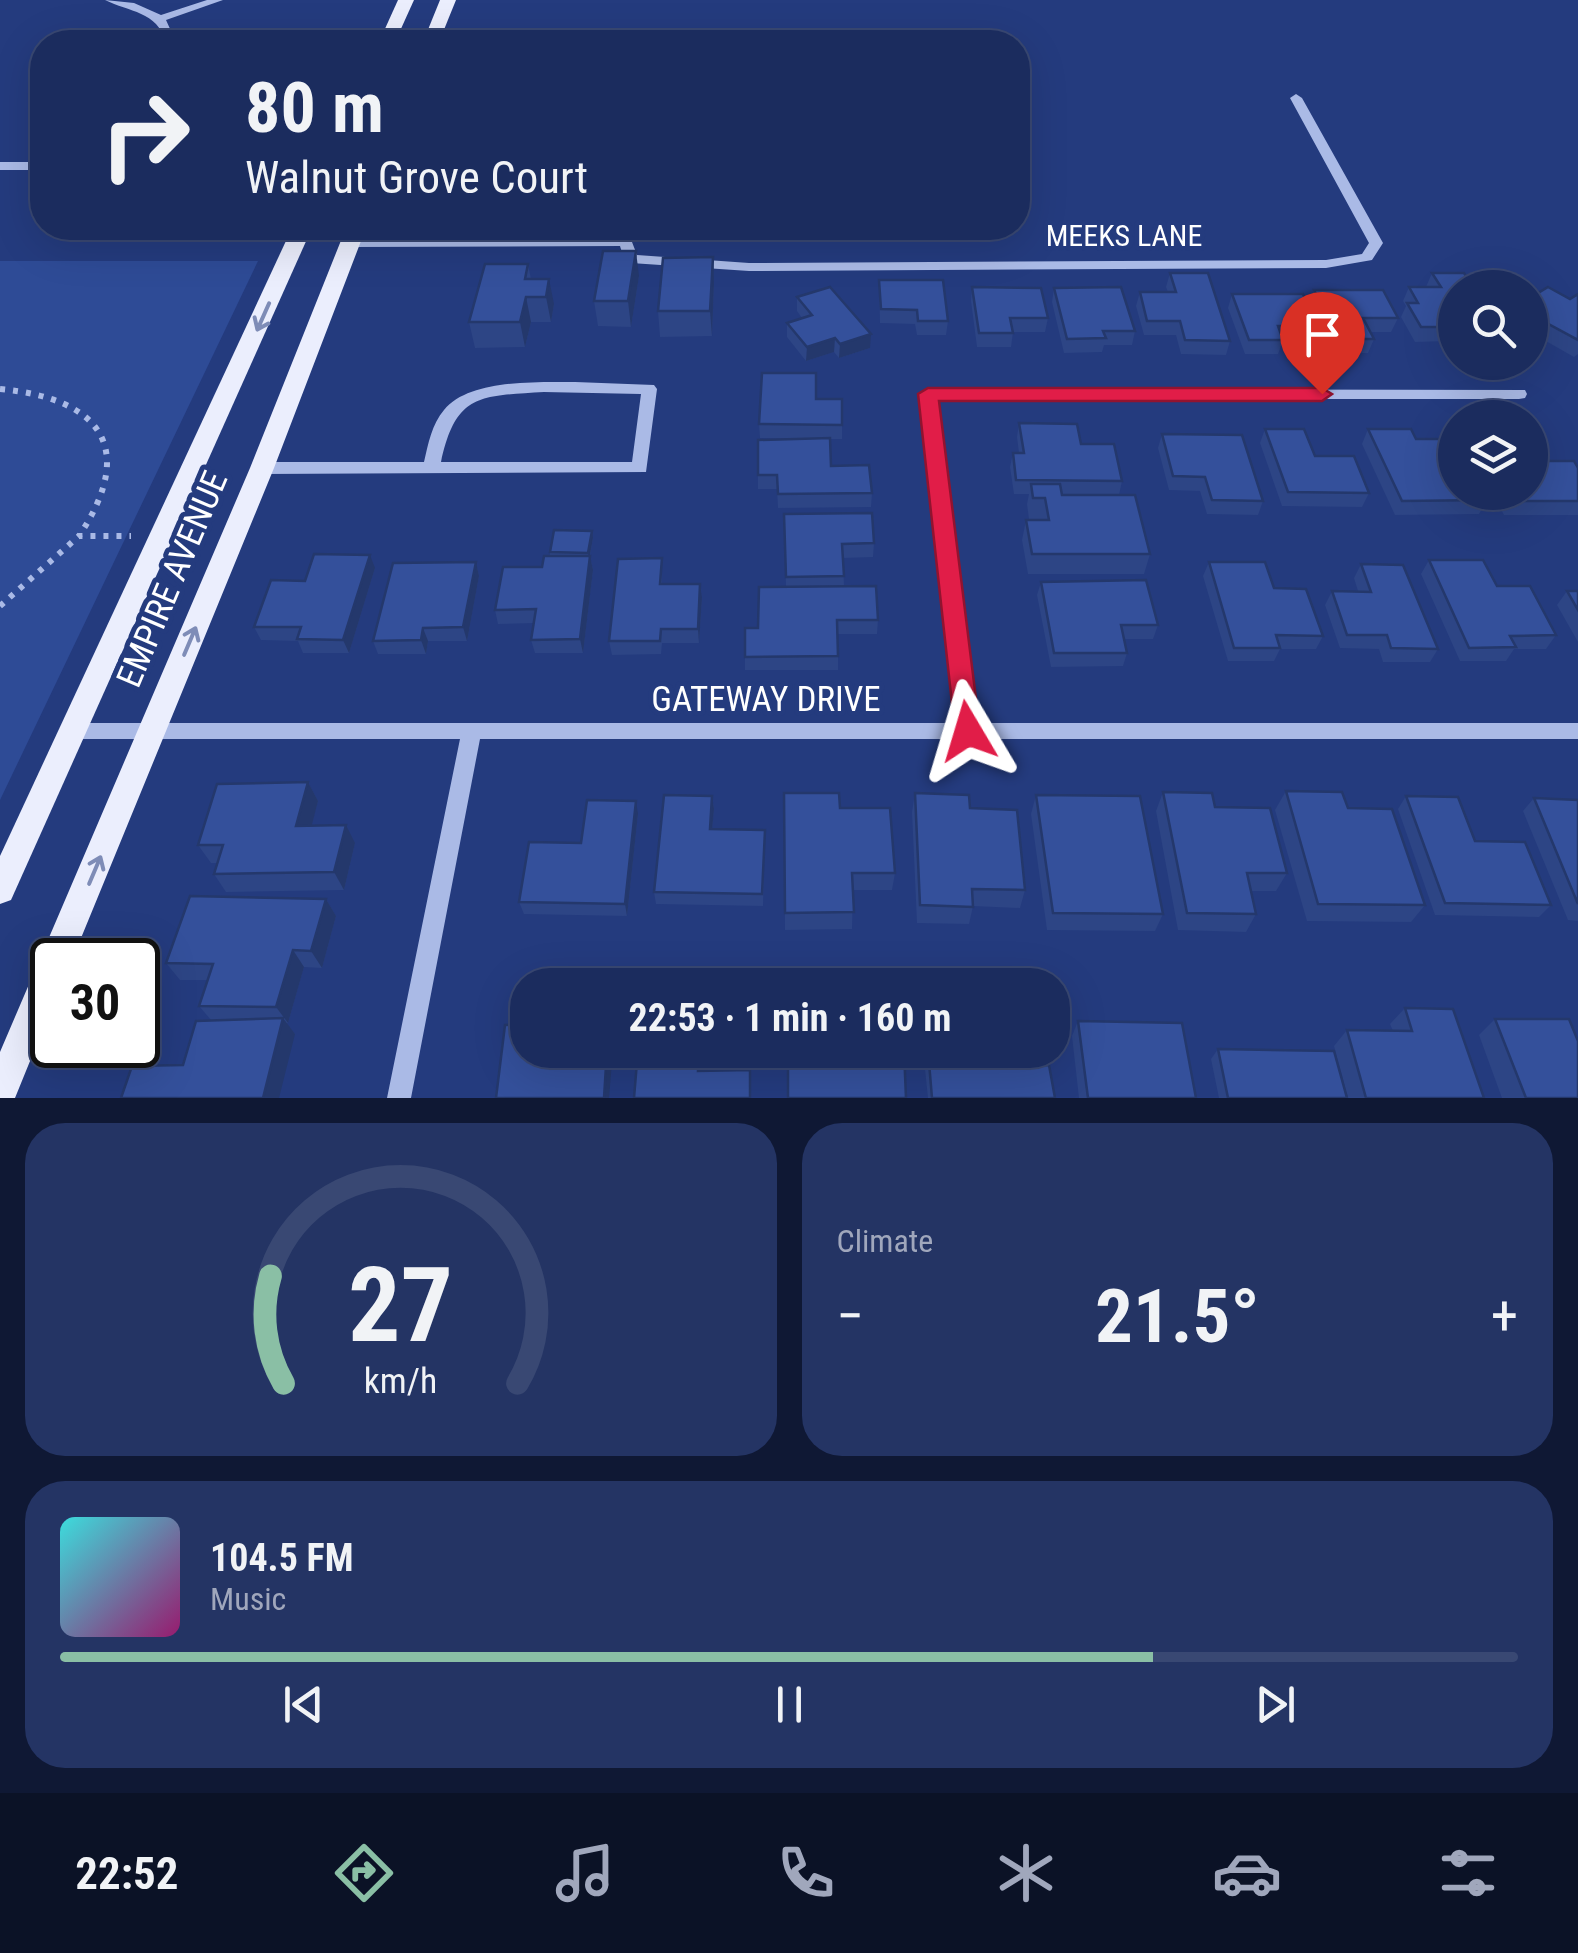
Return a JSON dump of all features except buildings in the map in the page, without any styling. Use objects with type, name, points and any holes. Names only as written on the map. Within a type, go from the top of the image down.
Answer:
[{"type":"main road","points":[[392,30],[406,0]]},
{"type":"main road","points":[[436,30],[448,0]]},
{"type":"main road","name":"EMPIRE AVENUE","points":[[0,890],[297,240]]},
{"type":"main road","name":"EMPIRE AVENUE","points":[[65,938],[262,468],[351,240]]},
{"type":"main road","points":[[0,1093],[30,1021]]},
{"type":"street","points":[[110,0],[160,19],[169,30]]},
{"type":"street","points":[[160,19],[218,0]]},
{"type":"street","name":"MEEKS LANE","points":[[596,240],[625,242],[631,259],[749,267],[1326,264],[1367,257],[1376,244],[1296,98]]},
{"type":"street","points":[[0,166],[30,166]]},
{"type":"street","points":[[262,468],[431,468],[640,468],[648,389],[496,389],[469,397],[453,408],[444,422],[431,468]]},
{"type":"street","points":[[968,731],[928,394],[1520,394]]},
{"type":"street","name":"GATEWAY DRIVE","points":[[74,731],[1578,731]]},
{"type":"street","points":[[399,1098],[471,732]]},
{"type":"path","points":[[0,388],[61,399],[95,423],[107,444],[108,472],[94,517],[79,536],[0,606]]},
{"type":"path","points":[[79,536],[131,536]]},
{"type":"shaded area","points":[[0,261],[258,261],[0,800]]},
{"type":"route","points":[[968,731],[928,394],[1322,394]]}]
